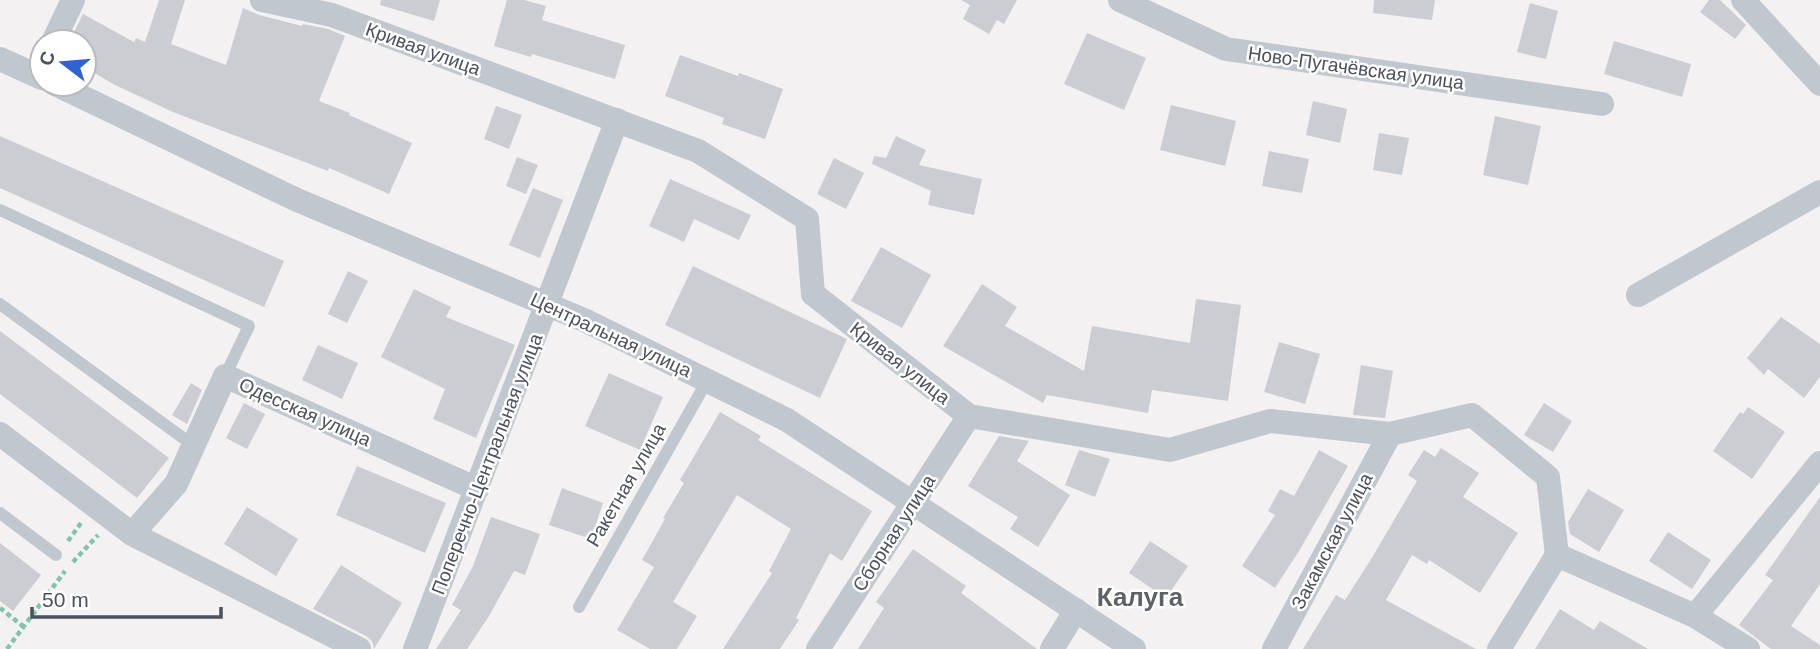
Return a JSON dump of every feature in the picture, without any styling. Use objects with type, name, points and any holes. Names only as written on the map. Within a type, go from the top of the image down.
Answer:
[{"type":"street","points":[[60,28],[73,0]]},
{"type":"street","name":"Кривая улица","points":[[262,0],[332,15],[698,151],[807,219],[813,294],[969,416],[1170,450],[1270,421],[1390,434],[1472,415],[1548,477],[1557,555]]},
{"type":"street","name":"Ново-Пугачёвская улица","points":[[1120,0],[1226,49],[1602,104]]},
{"type":"street","points":[[1743,0],[1820,85]]},
{"type":"street","name":"Центральная улица","points":[[0,60],[28,70]]},
{"type":"street","name":"Центральная улица","points":[[89,98],[297,200],[548,304],[787,420],[1134,649]]},
{"type":"street","name":"Поперечно-Центральная улица","points":[[415,649],[617,120]]},
{"type":"street","points":[[1638,295],[1820,192]]},
{"type":"street","name":"Одесская улица","points":[[132,534],[176,484],[225,376],[477,489]]},
{"type":"street","name":"Сборная улица","points":[[818,649],[969,416]]},
{"type":"street","points":[[0,434],[132,534],[359,649]]},
{"type":"street","name":"Закамская улица","points":[[1274,649],[1390,434]]},
{"type":"street","points":[[1695,615],[1820,463]]},
{"type":"street","points":[[1499,649],[1557,555],[1695,615],[1748,649]]},
{"type":"street","points":[[1052,649],[1076,610]]},
{"type":"lane","points":[[0,211],[249,326],[225,376]]},
{"type":"lane","points":[[0,304],[194,446]]},
{"type":"lane","name":"Ракетная улица","points":[[579,607],[707,381]]},
{"type":"lane","points":[[0,513],[56,555]]},
{"type":"path","points":[[56,555],[84,519]]},
{"type":"path","points":[[7,649],[69,566],[101,533]]},
{"type":"path","points":[[0,608],[24,627]]},
{"type":"building","points":[[159,0],[185,0],[171,44],[226,65],[243,8],[259,15],[302,26],[303,24],[328,29],[345,36],[319,101],[412,143],[389,194],[329,168],[328,171],[173,112],[115,85],[98,75],[98,28],[76,28],[83,14],[134,42],[136,38],[145,42]]},
{"type":"building","points":[[381,0],[440,0],[434,21],[380,5]]},
{"type":"building","points":[[507,0],[524,0],[546,6],[542,20],[625,45],[615,79],[532,54],[531,57],[494,46]]},
{"type":"building","points":[[961,0],[1017,0],[1004,24],[997,20],[989,34],[963,19],[970,5]]},
{"type":"building","points":[[1374,0],[1435,0],[1432,20],[1373,13]]},
{"type":"building","points":[[1709,0],[1720,0],[1746,25],[1735,39],[1700,12]]},
{"type":"building","points":[[1530,3],[1558,11],[1546,59],[1517,52]]},
{"type":"building","points":[[1087,33],[1146,58],[1124,110],[1064,84]]},
{"type":"building","points":[[1614,41],[1691,64],[1682,97],[1604,74]]},
{"type":"building","points":[[680,55],[783,89],[765,139],[722,124],[724,118],[665,96]]},
{"type":"building","points":[[1313,101],[1347,109],[1340,143],[1306,135]]},
{"type":"building","points":[[1171,105],[1236,121],[1225,166],[1160,150]]},
{"type":"building","points":[[496,106],[522,115],[509,149],[484,139]]},
{"type":"building","points":[[1495,116],[1541,126],[1528,185],[1483,175]]},
{"type":"building","points":[[1379,133],[1409,138],[1402,175],[1373,170]]},
{"type":"building","points":[[0,136],[284,261],[264,307],[0,188]]},
{"type":"building","points":[[896,136],[926,150],[919,165],[982,179],[974,215],[928,205],[931,191],[872,164],[874,156],[886,158]]},
{"type":"building","points":[[1269,151],[1309,159],[1302,193],[1262,186]]},
{"type":"building","points":[[517,157],[538,165],[526,194],[506,186]]},
{"type":"building","points":[[834,158],[864,173],[846,209],[817,194]]},
{"type":"building","points":[[670,179],[751,215],[739,240],[694,219],[684,242],[649,226]]},
{"type":"building","points":[[533,188],[563,200],[540,258],[509,245]]},
{"type":"building","points":[[881,247],[931,275],[902,328],[851,301]]},
{"type":"building","points":[[693,266],[847,339],[820,398],[665,325]]},
{"type":"building","points":[[348,271],[368,281],[347,323],[328,314]]},
{"type":"building","points":[[982,284],[1017,307],[1005,326],[1084,371],[1092,326],[1190,343],[1196,299],[1241,305],[1228,401],[1152,390],[1148,413],[1047,395],[1043,403],[943,346]]},
{"type":"building","points":[[414,289],[451,307],[446,317],[515,345],[476,438],[433,419],[445,389],[381,357]]},
{"type":"building","points":[[1781,317],[1820,344],[1820,377],[1804,398],[1768,369],[1764,375],[1747,358]]},
{"type":"building","points":[[0,331],[169,458],[137,498],[0,394]]},
{"type":"building","points":[[1279,342],[1320,354],[1305,404],[1264,392]]},
{"type":"building","points":[[318,345],[358,363],[342,399],[302,380]]},
{"type":"building","points":[[1361,365],[1393,371],[1385,418],[1353,415]]},
{"type":"building","points":[[609,373],[663,397],[640,450],[585,426]]},
{"type":"building","points":[[191,383],[202,390],[187,424],[172,415]]},
{"type":"building","points":[[244,403],[265,414],[247,449],[226,438]]},
{"type":"building","points":[[1544,403],[1572,421],[1553,452],[1524,435]]},
{"type":"building","points":[[1748,407],[1785,432],[1752,479],[1713,451],[1740,412],[1743,414]]},
{"type":"building","points":[[720,412],[761,436],[758,440],[872,511],[842,561],[830,553],[796,618],[799,620],[780,649],[723,649],[772,573],[769,571],[791,529],[737,495],[673,602],[697,616],[677,649],[650,649],[617,630],[654,567],[642,560],[684,483],[680,480]]},
{"type":"building","points":[[999,436],[1029,441],[1017,461],[1070,495],[1038,547],[1010,529],[1018,517],[968,486]]},
{"type":"building","points":[[1441,448],[1479,473],[1463,497],[1518,533],[1480,593],[1429,560],[1427,564],[1412,555],[1386,600],[1476,649],[1303,649],[1336,595],[1345,600],[1373,556],[1417,481],[1408,475],[1424,450],[1435,457]]},
{"type":"building","points":[[1079,450],[1110,459],[1095,497],[1065,485]]},
{"type":"building","points":[[1319,450],[1348,466],[1275,588],[1242,566],[1275,515],[1268,511],[1280,489],[1294,496]]},
{"type":"building","points":[[357,466],[446,503],[425,553],[336,515]]},
{"type":"building","points":[[562,488],[603,503],[591,539],[549,525]]},
{"type":"building","points":[[1588,489],[1624,510],[1599,552],[1570,534],[1568,522]]},
{"type":"building","points":[[1820,497],[1820,584],[1791,626],[1820,645],[1820,649],[1771,649],[1739,625],[1773,580],[1765,575]]},
{"type":"building","points":[[247,507],[298,539],[276,576],[224,544]]},
{"type":"building","points":[[491,517],[540,534],[525,575],[514,571],[467,649],[436,649],[461,610],[452,605],[473,566]]},
{"type":"building","points":[[1668,532],[1711,560],[1692,589],[1649,561]]},
{"type":"building","points":[[1150,541],[1188,566],[1166,598],[1129,573]]},
{"type":"building","points":[[0,543],[41,575],[13,611],[0,601]]},
{"type":"building","points":[[913,549],[966,586],[961,593],[1037,649],[858,649],[884,608],[876,602]]},
{"type":"building","points":[[341,565],[402,603],[374,649],[372,641],[366,636],[313,609]]},
{"type":"building","points":[[1560,609],[1594,630],[1600,621],[1648,649],[1535,649]]},
{"type":"district","name":"Калуга","points":[[1140,597]]}]
